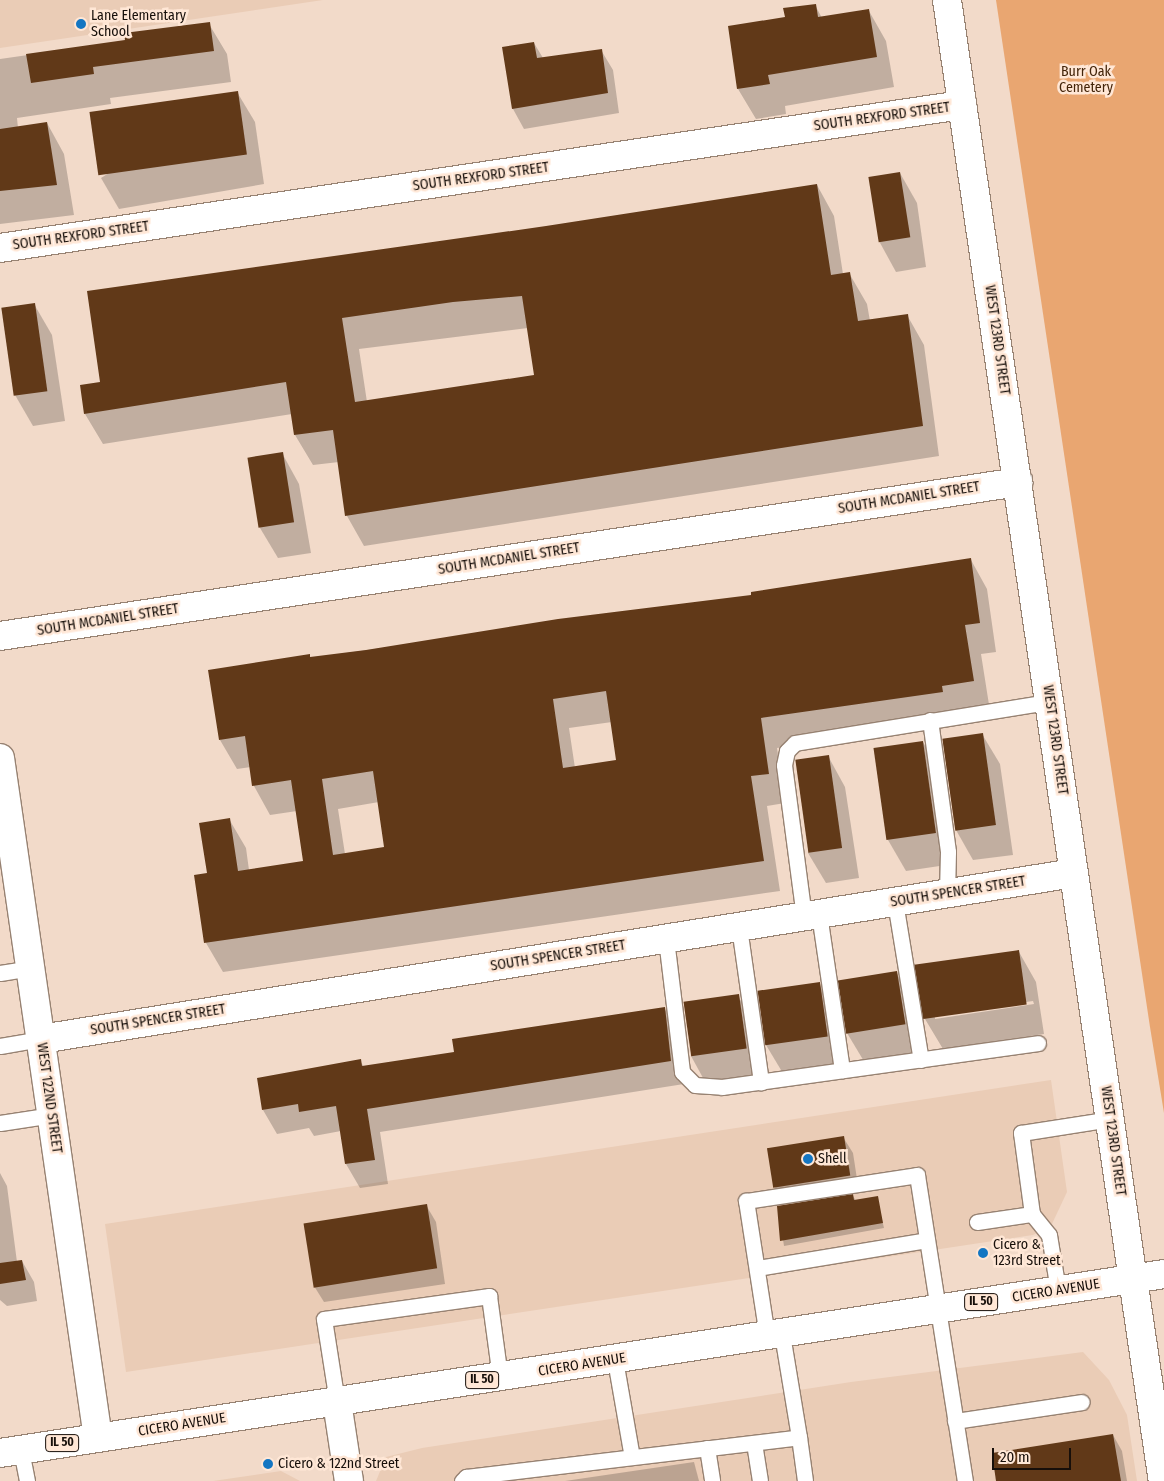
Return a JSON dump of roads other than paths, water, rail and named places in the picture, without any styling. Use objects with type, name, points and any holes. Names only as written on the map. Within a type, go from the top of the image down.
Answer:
[{"type":"street","name":"WEST 123RD STREET","points":[[947,0],[1133,1278],[1157,1396],[1163,1481]]},
{"type":"street","name":"SOUTH REXFORD STREET","points":[[0,248],[962,105]]},
{"type":"street","name":"SOUTH MCDANIEL STREET","points":[[0,636],[1018,482]]},
{"type":"street","name":"WEST 122ND STREET","points":[[0,758],[98,1438]]},
{"type":"street","name":"SOUTH SPENCER STREET","points":[[41,1039],[1074,873]]},
{"type":"street","name":"CICERO AVENUE","points":[[11,1451],[615,1360],[1164,1274]]},
{"type":"street","points":[[337,1402],[349,1481]]},
{"type":"lane","points":[[842,1070],[784,765],[787,751],[795,743],[809,738],[1050,702]]},
{"type":"lane","points":[[930,720],[948,852],[947,893]]},
{"type":"lane","points":[[895,902],[921,1060]]},
{"type":"lane","points":[[739,927],[761,1082]]},
{"type":"lane","points":[[666,939],[682,1072],[695,1086],[722,1087],[1038,1043]]},
{"type":"lane","points":[[0,973],[31,968]]},
{"type":"lane","points":[[0,1046],[41,1039]]},
{"type":"lane","points":[[0,1123],[52,1115]]},
{"type":"lane","points":[[1058,1290],[1049,1236],[1032,1214],[1020,1133],[1110,1119]]},
{"type":"lane","points":[[806,1481],[799,1437],[758,1268],[746,1201],[917,1175],[965,1481]]},
{"type":"lane","points":[[978,1222],[1032,1214]]},
{"type":"lane","points":[[758,1268],[927,1240]]},
{"type":"lane","points":[[337,1402],[324,1319],[489,1296],[500,1377]]},
{"type":"lane","points":[[615,1360],[632,1457]]},
{"type":"lane","points":[[956,1421],[1082,1402]]},
{"type":"lane","points":[[462,1481],[466,1477],[799,1437]]},
{"type":"lane","points":[[754,1442],[760,1481]]},
{"type":"lane","points":[[707,1448],[712,1481]]},
{"type":"lane","points":[[11,1451],[27,1481]]},
{"type":"place","name":"Lane Elementary School","points":[[81,24]]},
{"type":"place","name":"Shell","points":[[808,1159]]},
{"type":"place","name":"Cicero & 123rd Street","points":[[983,1253]]},
{"type":"place","name":"Cicero & 122nd Street","points":[[268,1464]]},
{"type":"park label","name":"Burr Oak Cemetery","points":[[1086,80]]}]
